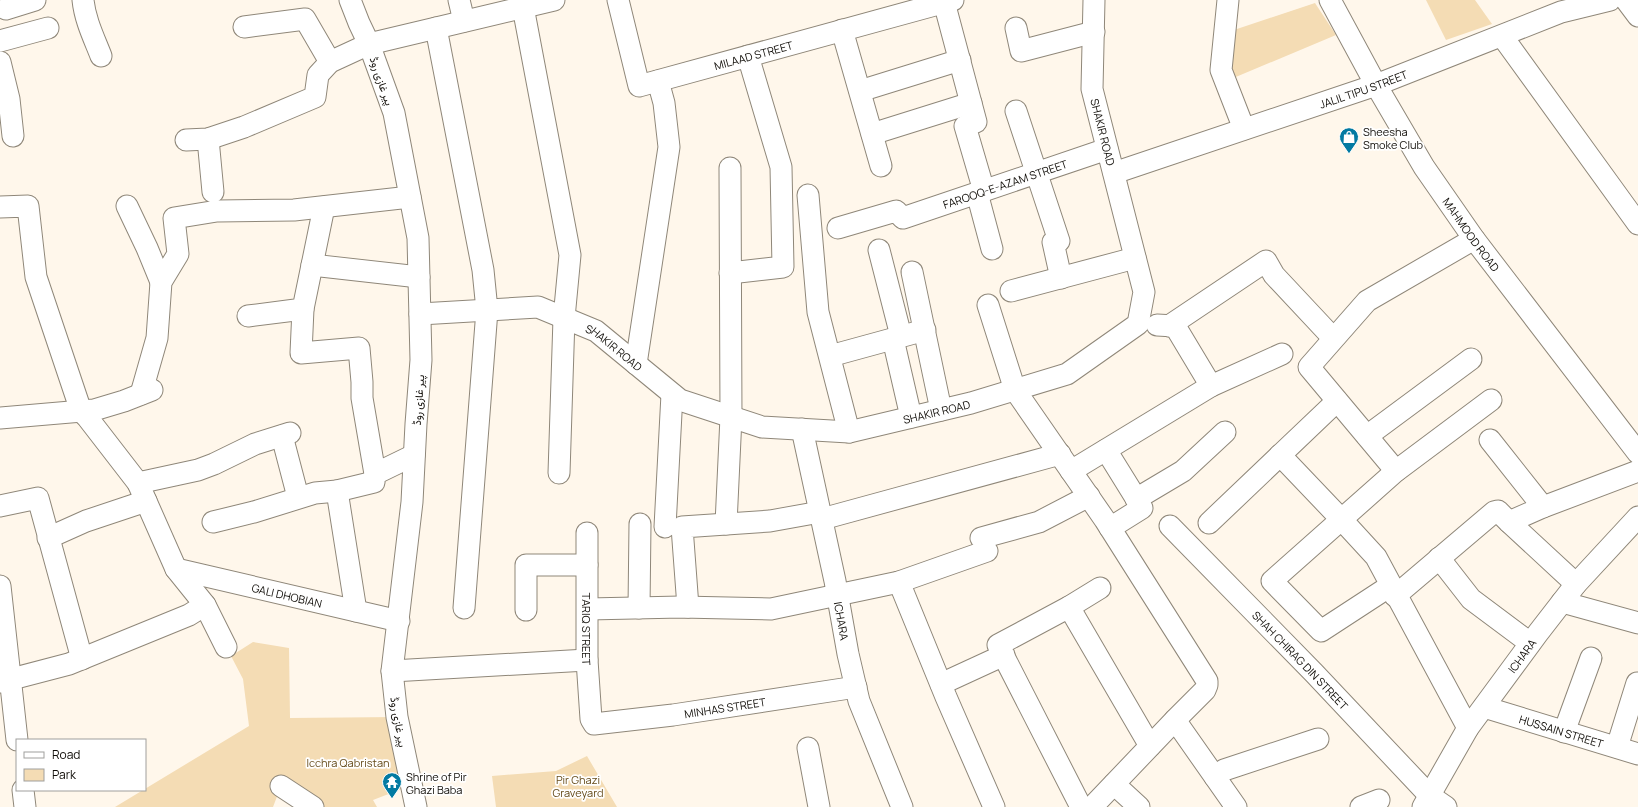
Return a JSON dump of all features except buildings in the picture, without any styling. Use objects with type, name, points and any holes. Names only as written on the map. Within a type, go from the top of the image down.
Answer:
[{"type":"street","points":[[6,9],[35,0]]},
{"type":"street","points":[[83,0],[90,30],[101,56]]},
{"type":"street","name":"پیر غازی روڈ","points":[[350,0],[369,44],[394,113],[418,238],[420,360],[412,502],[392,671],[394,704],[416,807]]},
{"type":"street","points":[[459,0],[464,22]]},
{"type":"street","points":[[186,140],[208,139],[244,127],[315,96],[318,75],[330,62],[369,44],[464,22],[530,4],[554,0]]},
{"type":"street","name":"MILAAD STREET","points":[[618,0],[639,86],[948,1]]},
{"type":"street","name":"SHAKIR ROAD","points":[[420,314],[538,307],[596,331],[680,400],[762,427],[849,432],[971,403],[1067,374],[1138,324],[1144,292],[1092,89],[1094,0]]},
{"type":"street","points":[[1228,0],[1221,70],[1244,129]]},
{"type":"street","name":"MAHMOOD ROAD","points":[[1330,0],[1376,85],[1424,167],[1474,239],[1638,453]]},
{"type":"street","name":"JALIL TIPU STREET","points":[[1114,174],[1376,85],[1502,36],[1561,6],[1610,0]]},
{"type":"street","points":[[1626,0],[1638,16]]},
{"type":"street","points":[[948,1],[960,60],[976,122],[965,126],[992,249]]},
{"type":"street","points":[[530,4],[570,255],[564,318],[559,473]]},
{"type":"street","points":[[244,27],[305,19],[330,62]]},
{"type":"street","points":[[0,41],[48,28]]},
{"type":"street","points":[[436,28],[483,270],[487,310],[464,608]]},
{"type":"street","points":[[1016,28],[1021,51],[1094,32]]},
{"type":"street","points":[[842,30],[881,166]]},
{"type":"street","points":[[1502,36],[1638,224]]},
{"type":"street","points":[[730,273],[783,267],[781,167],[748,56]]},
{"type":"street","points":[[860,91],[960,60]]},
{"type":"street","points":[[0,62],[9,98],[13,136]]},
{"type":"street","points":[[636,364],[669,147],[664,103],[658,81]]},
{"type":"street","points":[[872,134],[971,103]]},
{"type":"street","points":[[1016,111],[1059,241],[1053,242],[1061,278]]},
{"type":"street","points":[[208,139],[213,192]]},
{"type":"street","name":"FAROOQ-E-AZAM STREET","points":[[838,228],[896,211],[903,218],[1108,149]]},
{"type":"street","points":[[726,524],[731,417],[730,168]]},
{"type":"street","points":[[808,195],[818,312],[849,432]]},
{"type":"street","points":[[161,282],[178,254],[174,218],[218,211],[294,210],[410,197]]},
{"type":"street","points":[[0,207],[28,206],[36,277],[81,411],[142,492],[176,569],[205,605],[226,647]]},
{"type":"street","points":[[0,418],[94,410],[124,401],[146,392],[157,338],[161,282],[127,206]]},
{"type":"street","points":[[213,522],[254,512],[315,492],[337,491],[374,482],[375,474],[362,398],[359,348],[301,353],[303,309],[324,207]]},
{"type":"street","points":[[1396,471],[1309,367],[1367,301],[1474,239]]},
{"type":"street","points":[[879,250],[897,337],[911,417]]},
{"type":"street","points":[[1011,291],[1135,258]]},
{"type":"street","points":[[1169,326],[1266,261],[1274,275],[1333,338]]},
{"type":"street","points":[[312,266],[419,276]]},
{"type":"street","points":[[912,272],[941,410]]},
{"type":"street","points":[[988,305],[1015,390],[1089,496],[1207,681],[1205,690],[1092,807]]},
{"type":"street","points":[[248,316],[303,309]]},
{"type":"street","points":[[1138,324],[1175,326],[1211,386]]},
{"type":"street","points":[[830,356],[925,330]]},
{"type":"street","points":[[1071,471],[1211,386],[1282,354]]},
{"type":"street","points":[[1367,436],[1471,359]]},
{"type":"street","points":[[666,527],[672,394]]},
{"type":"street","points":[[1209,523],[1337,400]]},
{"type":"street","points":[[1491,400],[1396,471],[1272,581],[1321,631],[1393,591],[1439,558],[1494,512],[1498,511],[1576,584]]},
{"type":"street","name":"ICHARA","points":[[802,429],[838,596],[858,701],[902,807]]},
{"type":"street","points":[[1136,500],[1183,472],[1225,432]]},
{"type":"street","points":[[48,538],[86,521],[142,492],[214,464],[254,444],[286,435],[298,497]]},
{"type":"street","points":[[1490,440],[1543,507]]},
{"type":"street","points":[[1106,450],[1142,508],[1110,528]]},
{"type":"street","points":[[688,607],[682,527],[770,521],[821,515],[1060,454]]},
{"type":"street","points":[[375,474],[414,455]]},
{"type":"street","points":[[1280,456],[1376,557],[1468,728]]},
{"type":"street","points":[[1509,522],[1543,507],[1638,471]]},
{"type":"street","points":[[337,491],[356,611]]},
{"type":"street","points":[[588,609],[688,607],[771,609],[838,596],[899,582],[984,544],[1039,522],[1089,496]]},
{"type":"street","points":[[0,506],[38,498],[82,659]]},
{"type":"street","name":"ICHARA","points":[[1433,803],[1468,728],[1530,643],[1576,584],[1638,517]]},
{"type":"street","points":[[639,608],[640,524]]},
{"type":"street","name":"SHAH CHIRAG DIN STREET","points":[[1170,526],[1314,673],[1433,803]]},
{"type":"street","name":"TARIQ STREET","points":[[587,533],[587,660],[591,719],[594,724]]},
{"type":"street","points":[[1439,558],[1471,599],[1530,643]]},
{"type":"street","points":[[526,610],[526,565],[587,565]]},
{"type":"street","name":"GALI DHOBIAN","points":[[176,569],[399,621]]},
{"type":"street","points":[[899,582],[994,807]]},
{"type":"street","points":[[0,586],[5,681],[17,739]]},
{"type":"street","points":[[1081,807],[998,645],[1069,607],[1100,588]]},
{"type":"street","points":[[1562,602],[1638,623]]},
{"type":"street","points":[[5,681],[69,664],[189,615],[205,605]]},
{"type":"street","points":[[1069,607],[1150,746]]},
{"type":"street","points":[[941,684],[1004,655]]},
{"type":"street","points":[[1564,732],[1591,658]]},
{"type":"street","points":[[392,671],[587,660]]},
{"type":"street","points":[[1617,747],[1637,683]]},
{"type":"street","name":"MINHAS STREET","points":[[594,724],[681,714],[856,687]]},
{"type":"street","name":"HUSSAIN STREET","points":[[1484,707],[1638,754]]},
{"type":"street","points":[[1175,720],[1236,807]]},
{"type":"street","points":[[1215,777],[1224,770],[1318,739]]},
{"type":"street","points":[[808,748],[819,807]]},
{"type":"street","points":[[1114,784],[1139,807]]},
{"type":"street","points":[[281,786],[313,807]]},
{"type":"street","points":[[23,791],[25,807]]},
{"type":"green space","points":[[1426,0],[1475,0],[1492,24],[1446,40]]},
{"type":"green space","points":[[1315,3],[1336,35],[1231,79],[1225,33]]},
{"type":"green space","name":"Icchra Qabristan","points":[[253,642],[289,648],[290,718],[397,717],[412,785],[373,800],[377,807],[310,807],[281,786],[273,807],[115,807],[141,791],[146,791],[146,788],[249,726],[243,679],[231,656]]},
{"type":"green space","name":"Pir Ghazi Graveyard","points":[[587,756],[617,807],[496,807],[492,776],[556,771]]},
{"type":"place","name":"Sheesha Smoke Club","points":[[1349,154]]},
{"type":"place","name":"Shrine of Pir Ghazi Baba","points":[[392,799]]}]
